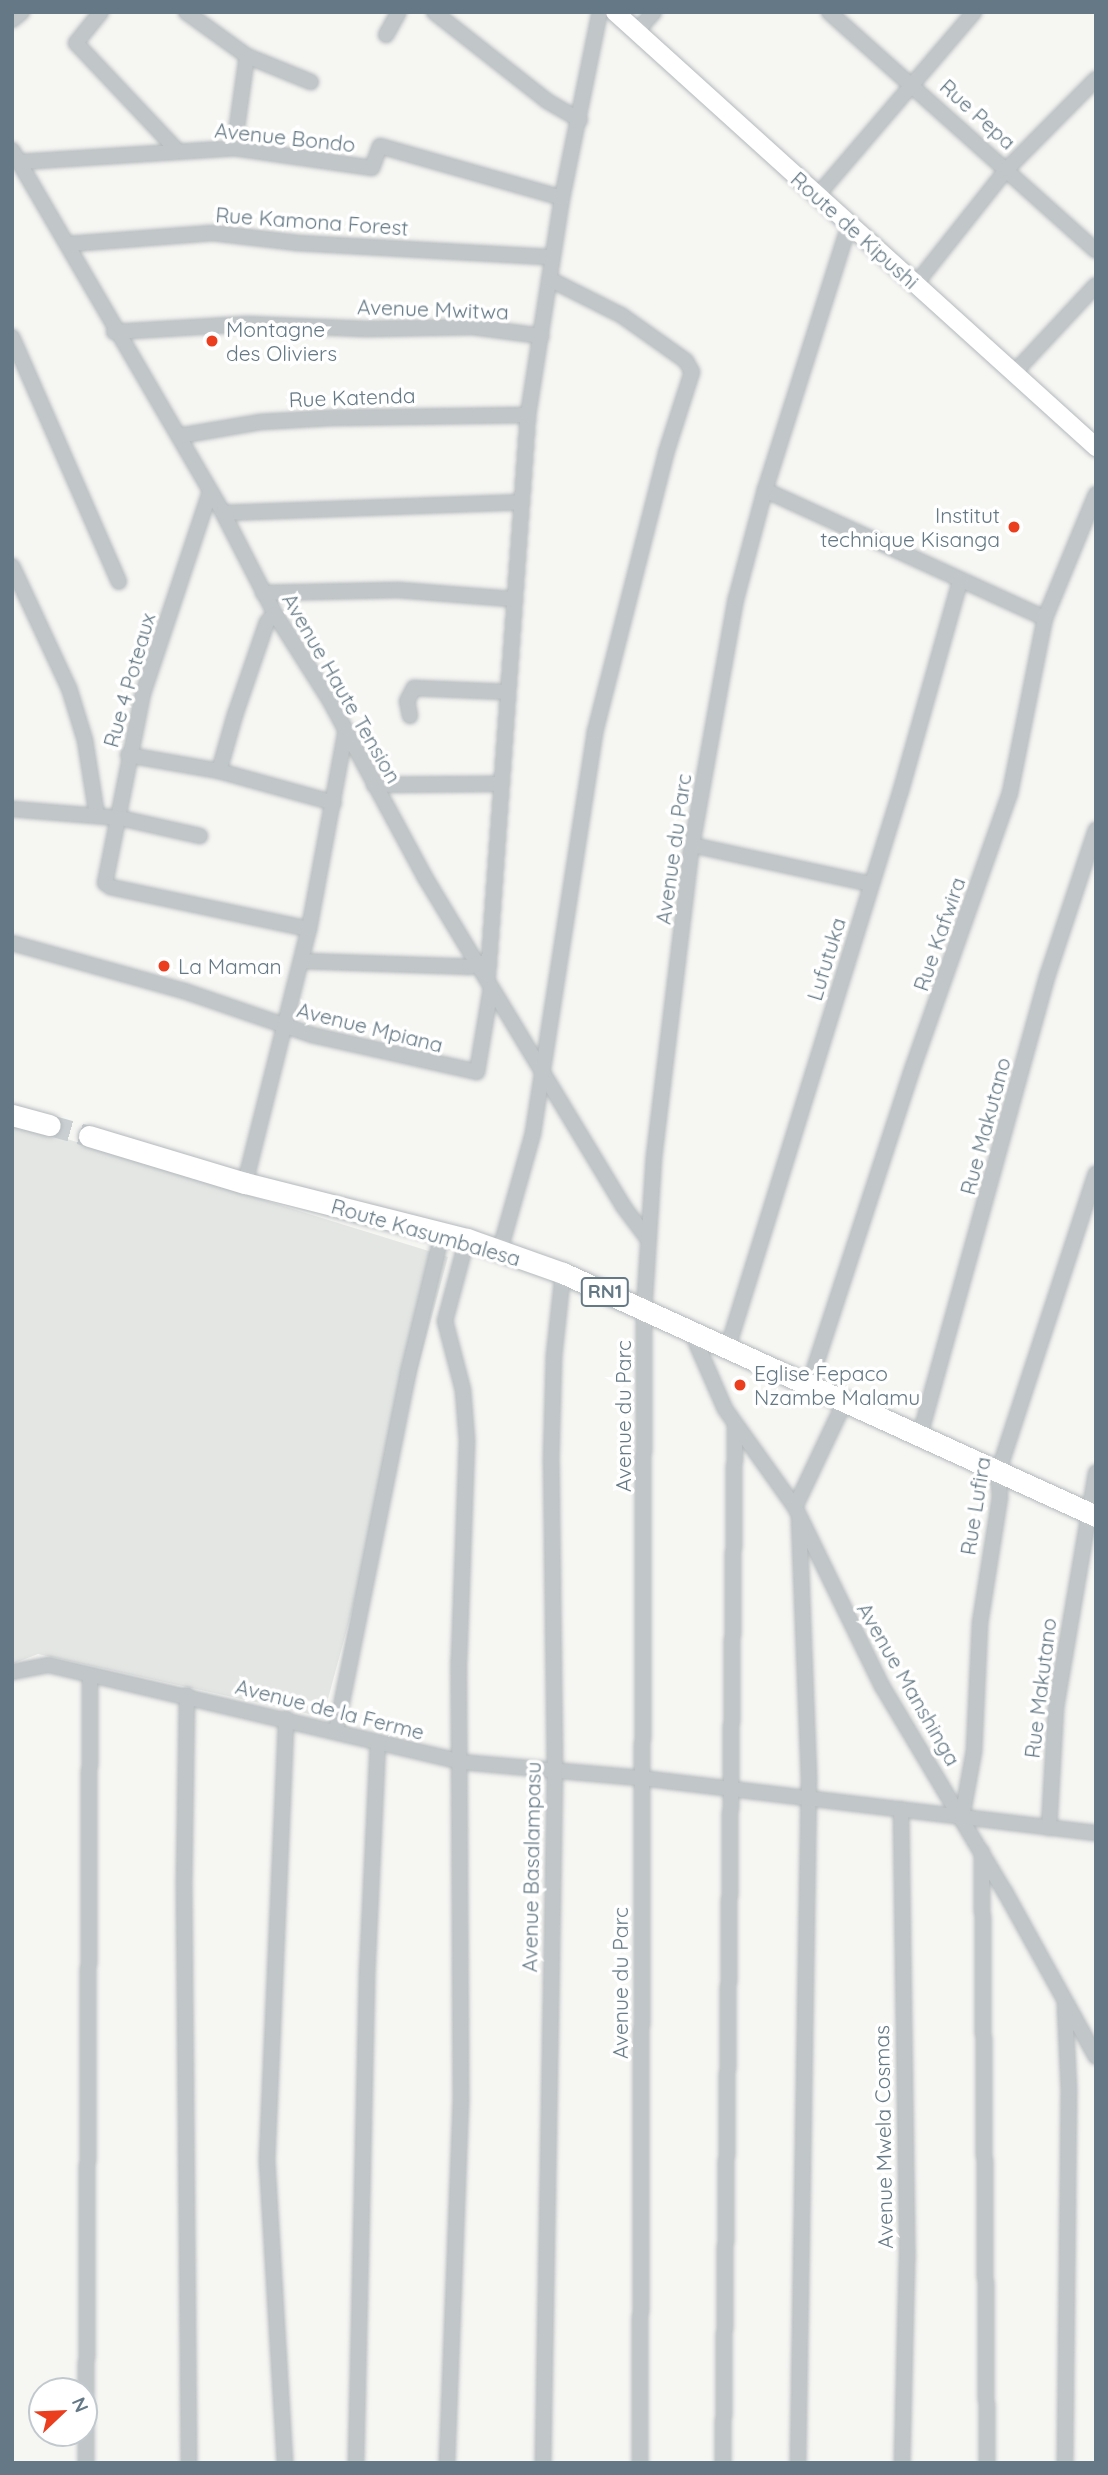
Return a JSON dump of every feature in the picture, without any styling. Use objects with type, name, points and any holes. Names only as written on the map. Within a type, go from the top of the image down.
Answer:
[{"type":"highway","points":[[12,1115],[50,1125]]},
{"type":"highway","name":"Route Kasumbalesa","points":[[89,1136],[245,1184],[467,1239],[563,1273],[1091,1514]]},
{"type":"main road","name":"Route de Kipushi","points":[[615,12],[1096,447]]},
{"type":"street","points":[[12,20],[22,12]]},
{"type":"street","points":[[101,12],[76,43],[176,149]]},
{"type":"street","points":[[186,12],[247,57],[311,82]]},
{"type":"street","points":[[386,35],[400,12]]},
{"type":"street","points":[[434,12],[547,102],[580,120]]},
{"type":"street","points":[[301,961],[469,967],[486,975],[519,502],[528,415],[562,198],[600,12]]},
{"type":"street","points":[[636,31],[654,12]]},
{"type":"street","name":"Rue Pepa","points":[[829,12],[910,81],[1096,251]]},
{"type":"street","points":[[817,196],[910,81],[974,12]]},
{"type":"street","points":[[234,149],[247,57]]},
{"type":"street","points":[[915,285],[1007,169],[1096,79]]},
{"type":"street","name":"Avenue Bondo","points":[[16,156],[234,149],[372,168],[380,146],[562,198]]},
{"type":"street","name":"Avenue Haute Tension","points":[[16,156],[69,244],[114,332],[223,513],[263,593],[345,730],[374,785],[542,1070],[647,1238]]},
{"type":"street","name":"Avenue du Parc","points":[[640,2463],[641,1778],[644,1311],[647,1238],[692,845],[736,599],[765,490],[849,225]]},
{"type":"street","name":"Rue Kamona Forest","points":[[69,244],[213,233],[298,243],[552,257]]},
{"type":"street","points":[[500,1250],[533,1133],[595,732],[666,453],[692,372],[686,361],[621,315],[549,279]]},
{"type":"street","points":[[1014,373],[1096,285]]},
{"type":"street","name":"Avenue Mwitwa","points":[[114,332],[247,324],[366,329],[473,327],[541,335]]},
{"type":"street","points":[[12,337],[119,582]]},
{"type":"street","name":"Rue Katenda","points":[[179,436],[307,419],[528,415]]},
{"type":"street","points":[[765,490],[960,582],[1045,618]]},
{"type":"street","name":"Rue 4 Poteaux","points":[[210,492],[143,693],[128,755],[120,818],[105,883],[111,887],[309,929]]},
{"type":"street","name":"Rue Kafwira","points":[[809,1385],[913,1067],[1010,793],[1045,618],[1096,494]]},
{"type":"street","points":[[223,513],[519,502]]},
{"type":"street","points":[[12,566],[69,688],[85,740],[97,816]]},
{"type":"street","name":"Lufutuka","points":[[729,1347],[960,582]]},
{"type":"street","points":[[263,593],[398,590],[512,599]]},
{"type":"street","points":[[219,771],[234,715],[267,622],[275,614]]},
{"type":"street","points":[[410,716],[407,701],[414,688],[507,692]]},
{"type":"street","points":[[245,1184],[282,1026],[309,929],[334,803],[345,730]]},
{"type":"street","points":[[128,755],[219,771],[334,803]]},
{"type":"street","points":[[374,785],[501,784]]},
{"type":"street","points":[[12,809],[120,818],[201,836]]},
{"type":"street","name":"Rue Makutano","points":[[920,1435],[1048,974],[1096,830]]},
{"type":"street","points":[[692,845],[871,884]]},
{"type":"street","name":"Avenue Mpiana","points":[[12,943],[184,991],[282,1026],[477,1072],[486,975]]},
{"type":"street","name":"Rue Lufira","points":[[962,1817],[973,1763],[983,1591],[1000,1497],[998,1473],[1096,1174]]},
{"type":"street","points":[[336,1731],[408,1373],[442,1233]]},
{"type":"street","points":[[447,2463],[461,2102],[460,1546],[467,1440],[463,1390],[445,1321],[467,1239]]},
{"type":"street","name":"Avenue Basalampasu","points":[[543,2463],[555,1769],[551,1449],[554,1356],[563,1273]]},
{"type":"street","name":"Avenue Manshinga","points":[[691,1331],[735,1426],[771,1468],[797,1512],[883,1686],[962,1817],[1096,2057]]},
{"type":"street","points":[[798,2463],[809,1800],[797,1512],[845,1401]]},
{"type":"street","points":[[723,2463],[728,1791],[735,1426]]},
{"type":"street","name":"Rue Makutano","points":[[1049,1828],[1056,1707],[1091,1514],[1096,1472]]},
{"type":"street","name":"Avenue de la Ferme","points":[[12,1672],[49,1665],[286,1718],[378,1744],[461,1762],[641,1778],[728,1791],[1096,1833]]},
{"type":"street","points":[[86,2463],[90,1676]]},
{"type":"street","points":[[187,1695],[184,1881],[189,2463]]},
{"type":"street","points":[[285,2463],[267,2160],[286,1718]]},
{"type":"street","points":[[356,2463],[367,1961],[378,1744]]},
{"type":"street","name":"Avenue Mwela Cosmas","points":[[901,1809],[907,2246],[902,2463]]},
{"type":"street","points":[[982,1852],[987,2463]]},
{"type":"street","points":[[1065,2003],[1069,2091],[1065,2463]]},
{"type":"shaded area","points":[[12,1122],[448,1257],[323,1717],[38,1654],[12,1664]]},
{"type":"tunnel","points":[[50,1125],[89,1136]]},
{"type":"place","name":"Montagne des Oliviers","points":[[212,341]]},
{"type":"place","name":"Institut technique Kisanga","points":[[1014,527]]},
{"type":"place","name":"La Maman","points":[[164,966]]},
{"type":"place","name":"Eglise Fepaco Nzambe Malamu","points":[[740,1385]]}]
